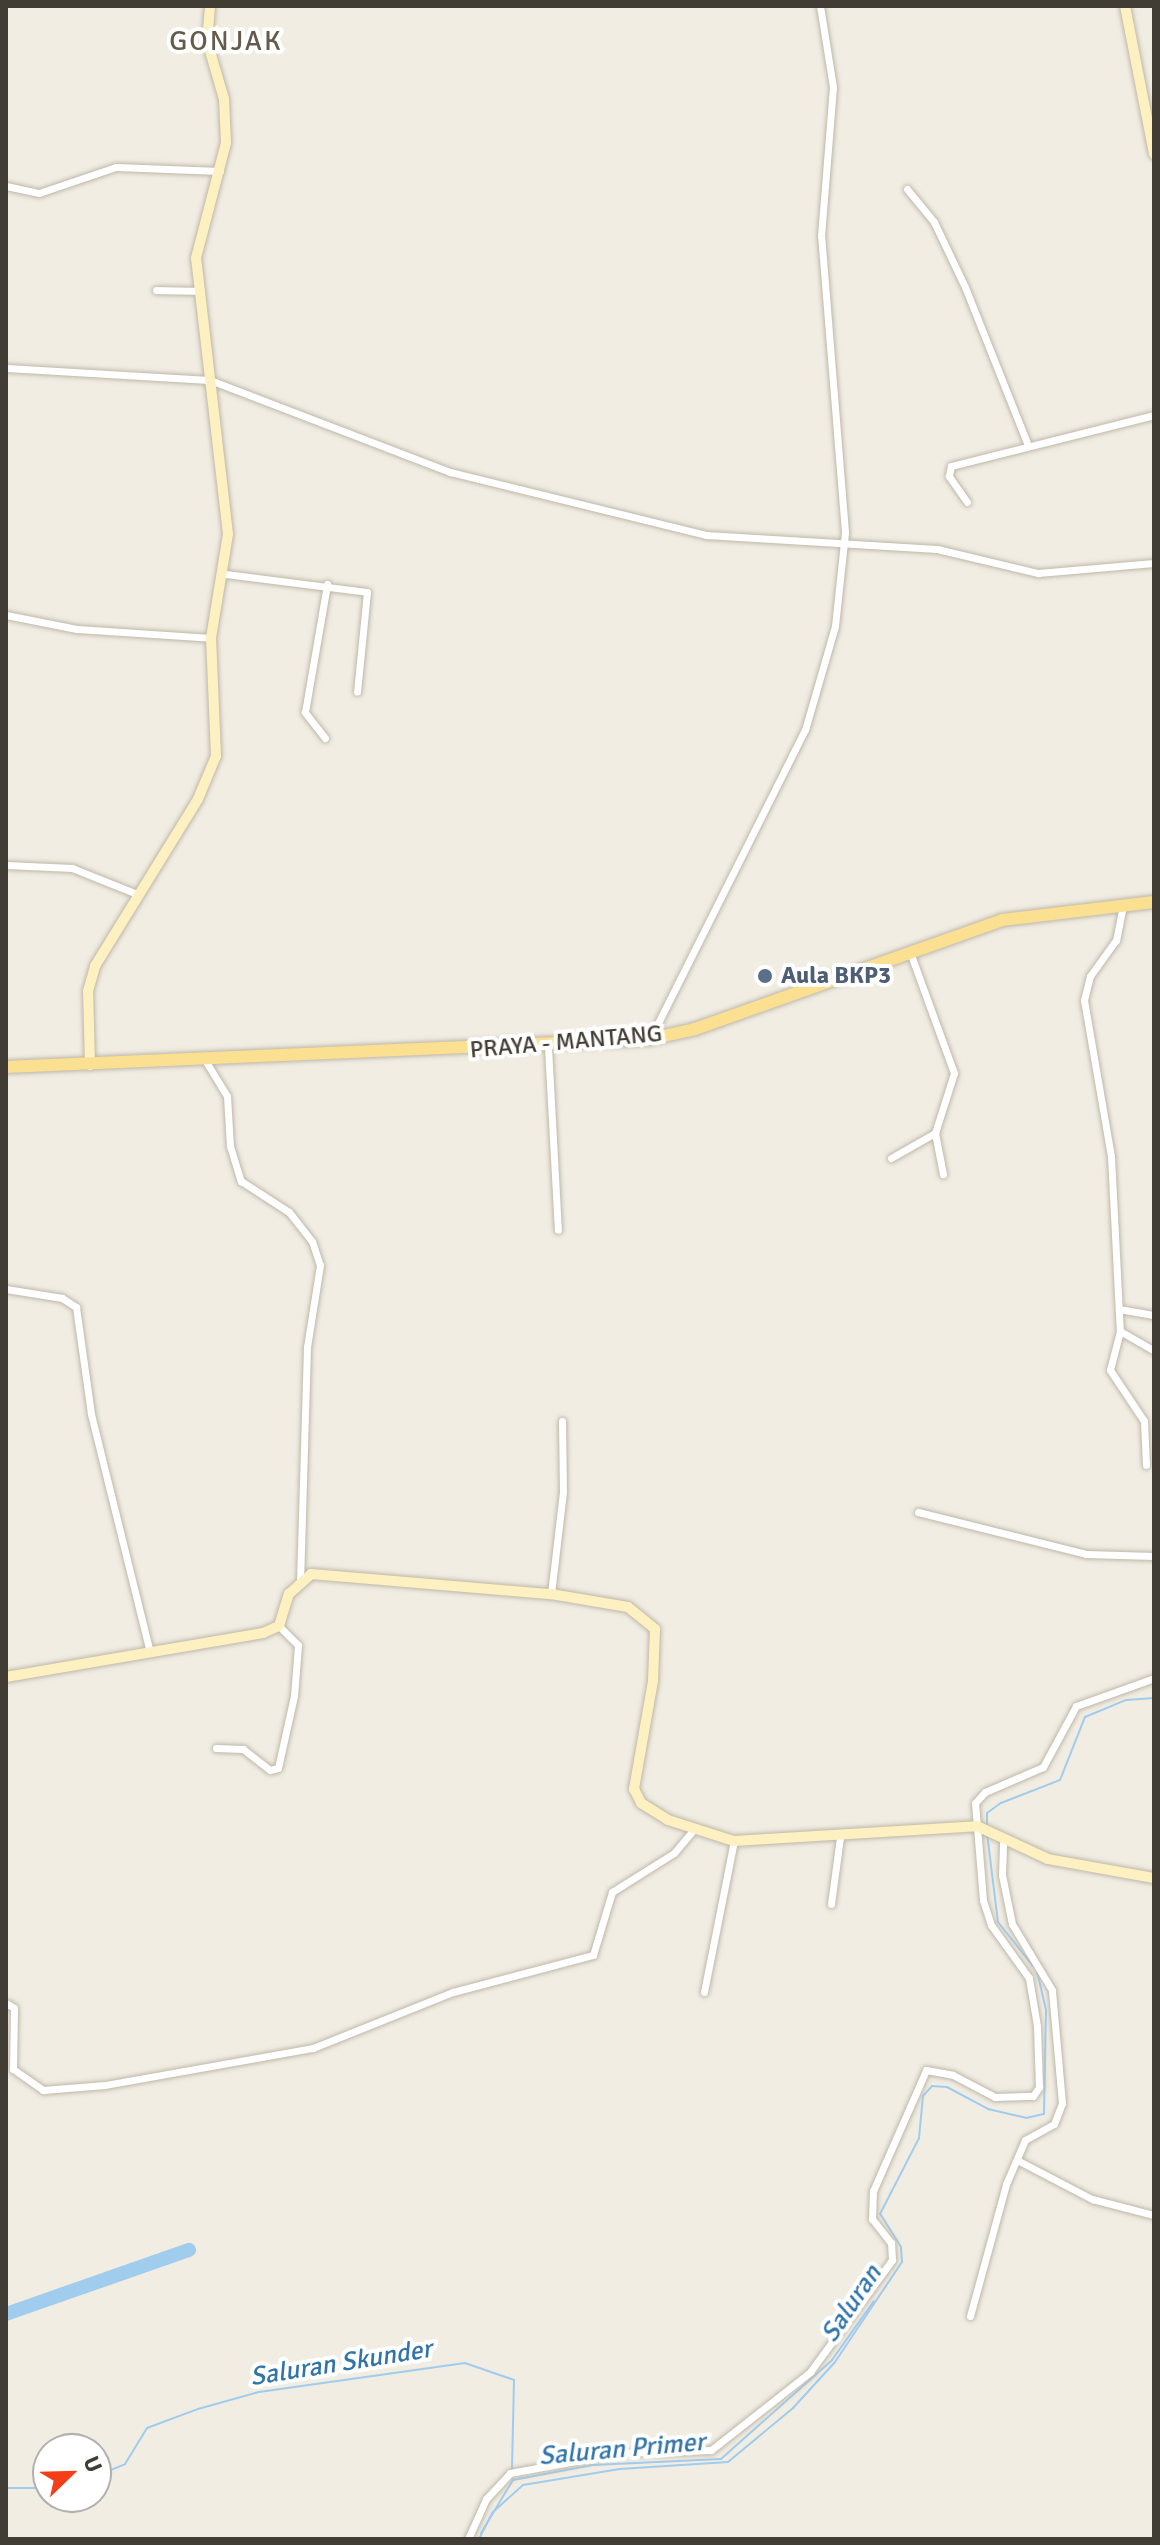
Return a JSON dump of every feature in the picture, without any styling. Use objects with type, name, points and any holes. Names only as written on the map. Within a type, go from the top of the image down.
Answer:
[{"type":"main road","name":"PRAYA - MANTANG","points":[[6,1067],[548,1047],[650,1039],[911,955],[1002,920],[1154,902]]},
{"type":"street","points":[[90,1065],[89,984],[137,894],[198,799],[215,760],[211,638],[225,574],[228,534],[200,291],[198,248],[223,171],[225,109],[207,41],[210,6]]},
{"type":"street","points":[[650,1039],[805,730],[835,626],[844,542],[821,236],[833,87],[820,6]]},
{"type":"street","points":[[1125,6],[1154,154]]},
{"type":"street","points":[[6,186],[39,193],[116,167],[223,171]]},
{"type":"street","points":[[907,189],[949,252],[1028,445]]},
{"type":"street","points":[[156,290],[200,291]]},
{"type":"street","points":[[6,368],[210,380],[482,480],[706,535],[937,549],[1038,573],[1154,563]]},
{"type":"street","points":[[967,502],[949,476],[951,466],[1154,415]]},
{"type":"street","points":[[225,574],[327,584],[367,595],[357,692]]},
{"type":"street","points":[[325,738],[305,712],[327,584]]},
{"type":"street","points":[[6,615],[77,629],[211,638]]},
{"type":"street","points":[[6,865],[63,866],[137,894]]},
{"type":"street","points":[[1123,905],[1116,940],[1090,976],[1084,1000],[1111,1156],[1120,1331],[1110,1370],[1144,1421],[1146,1465]]},
{"type":"street","points":[[911,955],[954,1069],[935,1133],[943,1174]]},
{"type":"street","points":[[548,1047],[558,1230]]},
{"type":"street","points":[[205,1060],[227,1096],[230,1146],[241,1181],[289,1212],[295,1224],[312,1241],[320,1265],[307,1347],[300,1579],[279,1626]]},
{"type":"street","points":[[891,1158],[935,1133]]},
{"type":"street","points":[[6,1289],[62,1298],[76,1307],[91,1414],[150,1652]]},
{"type":"street","points":[[1119,1309],[1154,1315]]},
{"type":"street","points":[[1120,1331],[1154,1351]]},
{"type":"street","points":[[551,1594],[563,1492],[562,1421]]},
{"type":"street","points":[[918,1512],[1086,1554],[1154,1556]]},
{"type":"street","points":[[300,1579],[326,1573],[551,1594],[628,1607],[655,1629],[653,1681],[634,1789],[651,1810],[693,1830],[734,1841],[840,1837],[975,1826],[999,1834],[1048,1859],[1154,1878]]},
{"type":"street","points":[[6,1677],[279,1626]]},
{"type":"street","points":[[216,1748],[243,1749],[270,1770],[278,1768],[298,1645],[279,1626]]},
{"type":"street","points":[[468,2539],[486,2499],[521,2468],[619,2453],[698,2452],[726,2444],[810,2372],[892,2260],[891,2243],[872,2219],[873,2191],[922,2074],[933,2068],[1010,2100],[1026,2099],[1039,2087],[1029,1978],[991,1925],[975,1826],[975,1803],[985,1792],[1043,1767],[1076,1706],[1154,1678]]},
{"type":"street","points":[[6,2003],[14,2008],[13,2069],[43,2090],[105,2085],[313,2048],[453,1992],[593,1955],[612,1892],[674,1853],[693,1830]]},
{"type":"street","points":[[970,2316],[991,2227],[1025,2140],[1054,2124],[1062,2103],[1052,1990],[1012,1924],[1002,1875],[999,1834]]},
{"type":"street","points":[[831,1904],[840,1837]]},
{"type":"street","points":[[704,1992],[734,1841]]},
{"type":"street","points":[[1017,2160],[1092,2199],[1154,2215]]},
{"type":"waterway","name":"Saluran","points":[[987,1827],[987,1813],[1001,1803],[1060,1780],[1085,1717],[1126,1700],[1154,1698]]},
{"type":"waterway","name":"Saluran","points":[[987,1833],[998,1922],[1033,1966]]},
{"type":"waterway","name":"Saluran","points":[[479,2539],[493,2512],[523,2485],[620,2469],[728,2462],[793,2408],[835,2362],[902,2262],[901,2247],[880,2214],[919,2138],[923,2096],[932,2086],[947,2087],[988,2109],[1026,2118],[1044,2114],[1046,2010],[1037,1971]]},
{"type":"waterway","points":[[6,2314],[189,2250]]},
{"type":"waterway","name":"Saluran","points":[[481,2533],[513,2480],[593,2465],[721,2459],[832,2360],[874,2301]]},
{"type":"waterway","name":"Saluran Skunder","points":[[112,2469],[125,2464],[147,2428],[198,2409],[259,2392],[465,2363],[514,2380],[512,2471]]},
{"type":"waterway","name":"Saluran Skunder","points":[[6,2488],[32,2488]]},
{"type":"place","name":"Aula BKP3","points":[[765,976]]},
{"type":"district","name":"GONJAK","points":[[226,41]]},
{"type":"water label","name":"Saluran Primer","points":[[622,2450]]}]
